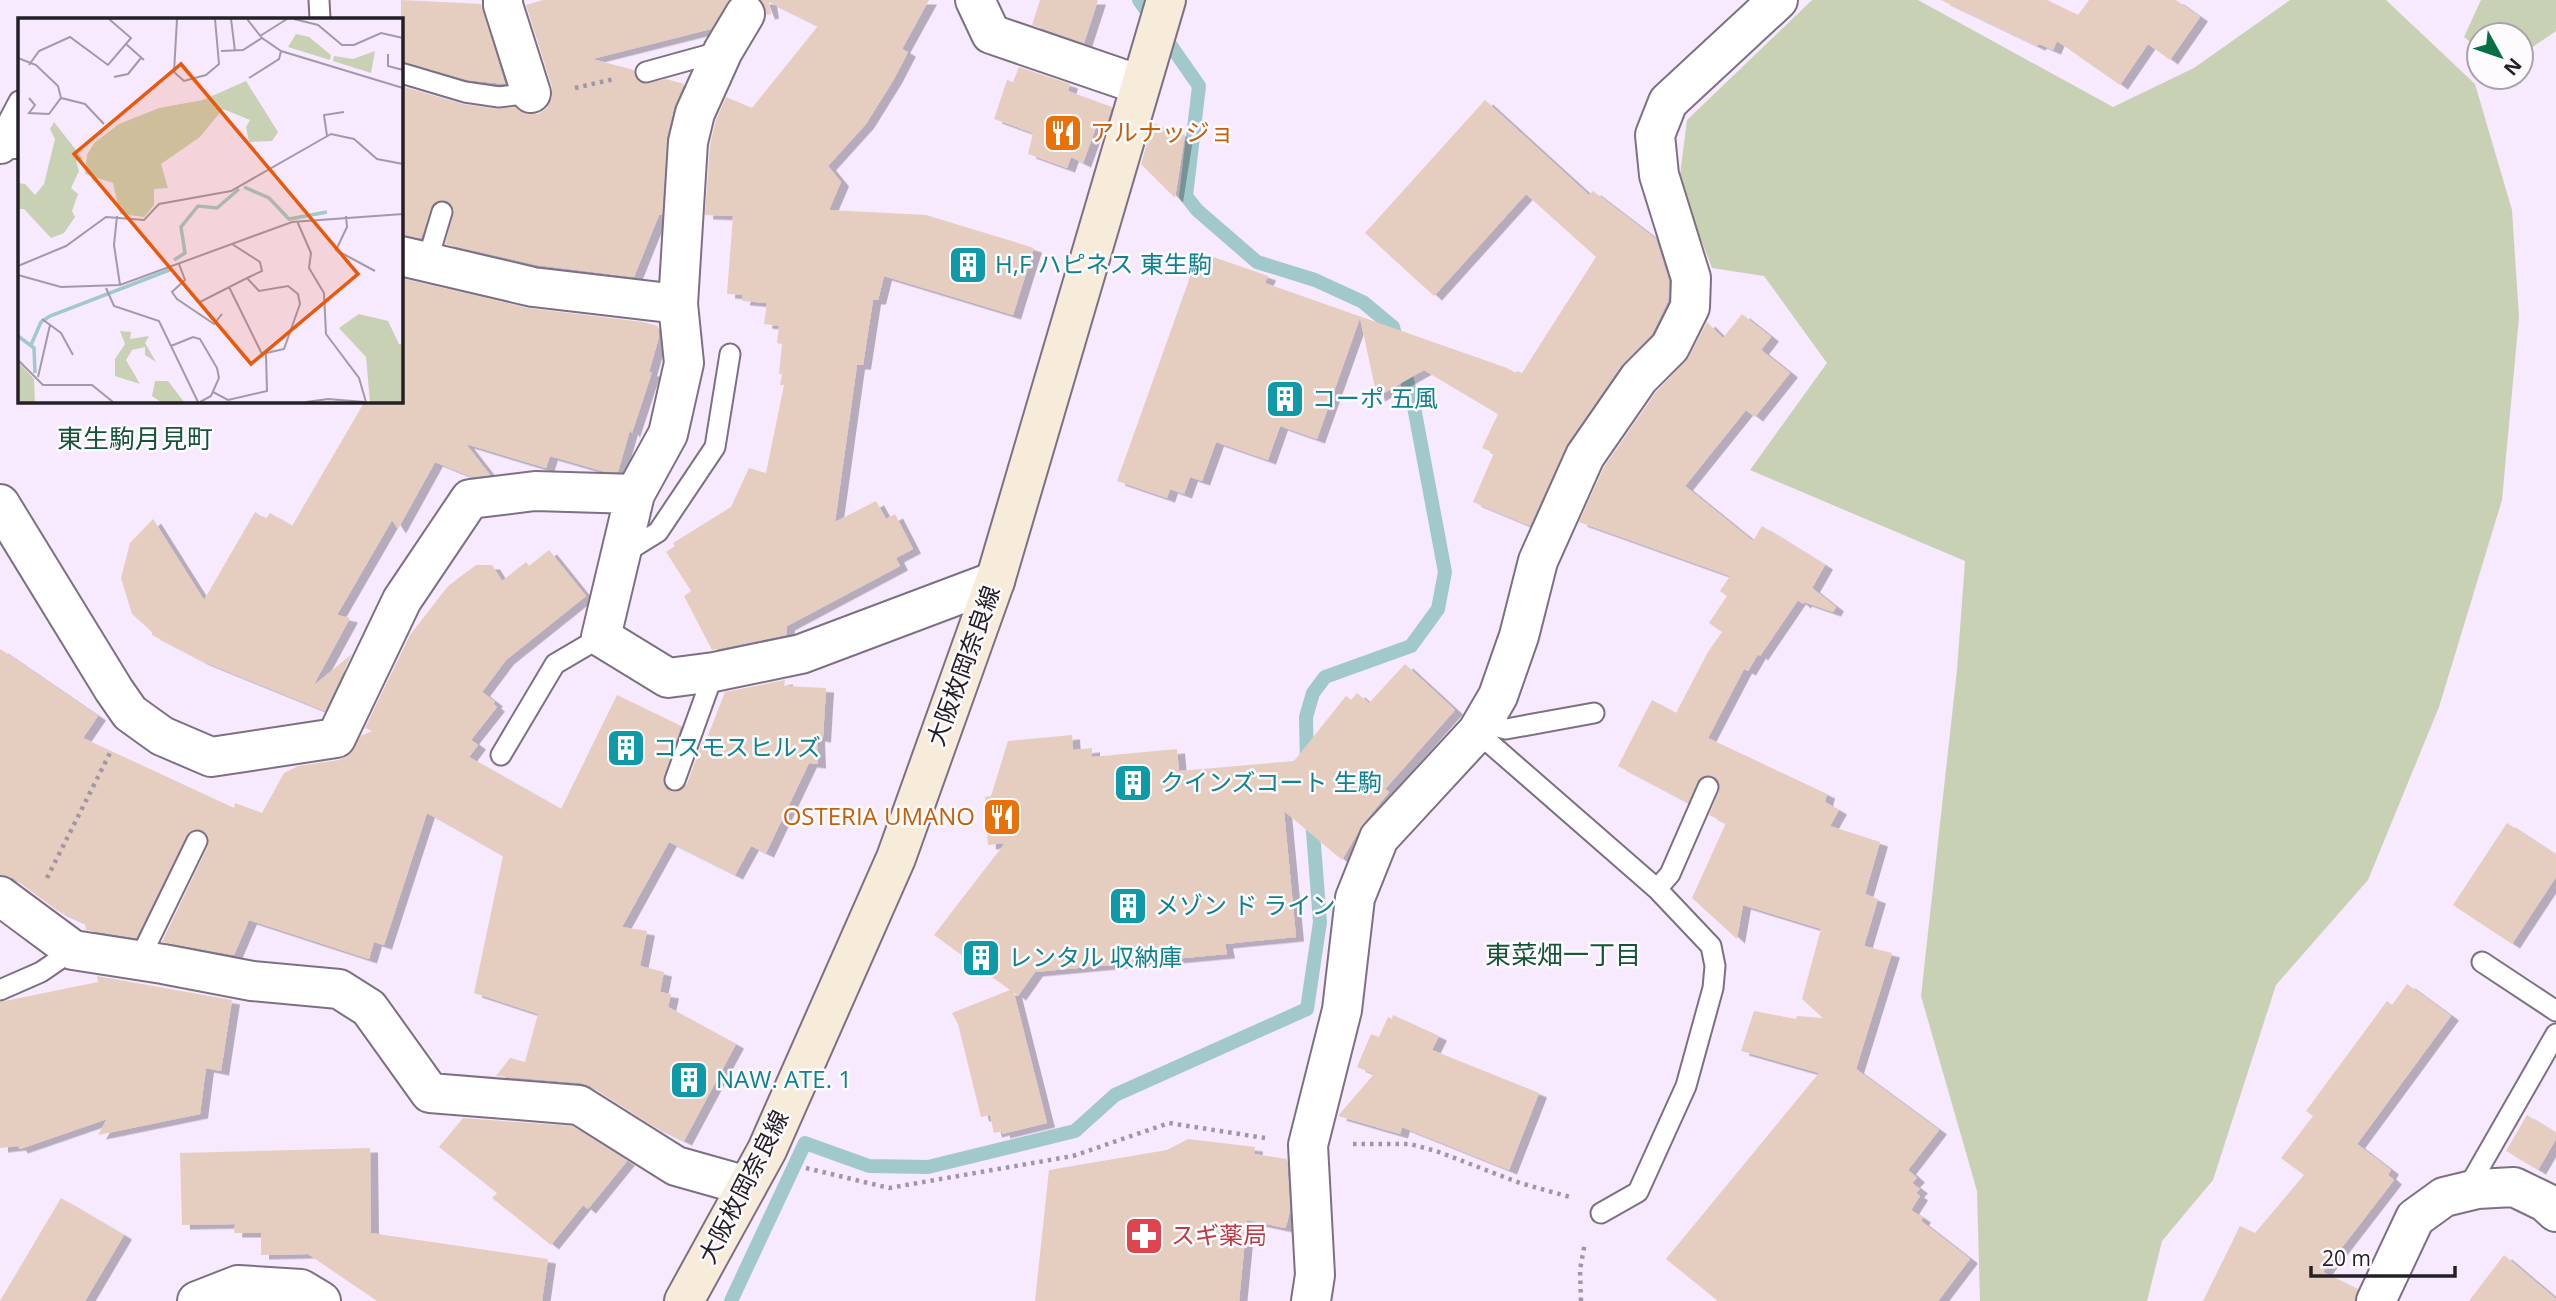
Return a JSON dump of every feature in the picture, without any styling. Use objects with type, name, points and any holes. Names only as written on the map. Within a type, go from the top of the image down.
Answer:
[{"type":"main road","name":"大阪枚岡奈良線","points":[[684,1301],[767,1150],[896,858],[995,581],[1166,0]]},
{"type":"street","points":[[503,0],[502,5],[531,93]]},
{"type":"street","points":[[975,0],[991,34],[1140,85]]},
{"type":"street","points":[[1311,1301],[1315,1275],[1308,1145],[1342,1010],[1355,898],[1379,838],[1480,727],[1498,696],[1519,636],[1538,561],[1585,456],[1639,378],[1670,347],[1690,307],[1691,278],[1659,175],[1655,135],[1668,102],[1778,0]]},
{"type":"street","points":[[745,14],[723,51],[695,113],[688,142],[678,304],[684,363],[668,434],[635,494],[601,637],[668,678],[713,672],[801,654],[995,581]]},
{"type":"street","points":[[414,259],[533,287],[678,304]]},
{"type":"street","points":[[4,522],[130,713],[162,736],[211,757],[336,738],[402,600],[470,499],[536,491],[635,494]]},
{"type":"street","points":[[14,906],[73,950],[252,981],[338,989],[369,1008],[430,1093],[579,1105],[676,1166],[747,1186]]},
{"type":"street","points":[[2376,1301],[2414,1218],[2444,1197],[2465,1191],[2514,1187],[2545,1202],[2556,1212]]},
{"type":"street","points":[[197,1301],[238,1284],[301,1289],[321,1301]]},
{"type":"lane","points":[[319,0],[320,18]]},
{"type":"lane","points":[[646,72],[723,51]]},
{"type":"lane","points":[[402,73],[465,92],[499,97],[531,93]]},
{"type":"lane","points":[[8,141],[9,120],[18,103]]},
{"type":"lane","points":[[414,259],[442,212]]},
{"type":"lane","points":[[621,555],[658,532],[715,447],[730,354]]},
{"type":"lane","points":[[501,755],[555,664],[601,637]]},
{"type":"lane","points":[[675,780],[713,672]]},
{"type":"lane","points":[[1480,727],[1506,729],[1594,713]]},
{"type":"lane","points":[[1480,727],[1657,889],[1711,946],[1715,966],[1713,988],[1686,1086],[1638,1192],[1601,1213]]},
{"type":"lane","points":[[1657,889],[1670,874],[1708,787]]},
{"type":"lane","points":[[139,960],[197,841]]},
{"type":"lane","points":[[0,989],[41,972],[73,950]]},
{"type":"lane","points":[[2482,962],[2556,1011]]},
{"type":"lane","points":[[2465,1191],[2556,1034]]},
{"type":"path","points":[[531,93],[550,94],[646,72]]},
{"type":"path","points":[[14,906],[130,713]]},
{"type":"path","points":[[767,1150],[812,1171],[890,1188],[1073,1156],[1169,1123],[1308,1145],[1410,1144],[1436,1150],[1520,1183],[1586,1201],[1601,1213],[1585,1241],[1580,1270],[1581,1301]]},
{"type":"green space","points":[[1812,0],[1918,0],[2113,107],[2194,68],[2290,0],[2386,0],[2465,75],[2465,91],[2477,91],[2512,210],[2519,317],[2502,500],[2439,707],[2368,880],[2276,985],[2213,1180],[2162,1241],[2147,1301],[1980,1301],[1977,1191],[1921,996],[1957,670],[1965,561],[1750,470],[1827,363],[1764,276],[1712,268],[1679,183],[1687,120]]},
{"type":"green space","points":[[2481,0],[2556,0],[2556,31],[2535,45],[2535,21],[2471,21]]},
{"type":"building","points":[[401,0],[481,4],[505,84],[468,80],[402,61]]},
{"type":"building","points":[[543,0],[729,0],[711,29],[592,59],[634,70],[637,80],[642,84],[666,79],[684,84],[674,108],[667,137],[662,215],[659,215],[634,277],[537,265],[445,244],[454,210],[445,200],[433,204],[421,238],[402,235],[402,86],[463,104],[498,109],[515,107],[526,114],[538,114],[547,108],[552,98],[552,87],[526,5]]},
{"type":"building","points":[[761,0],[929,0],[902,49],[908,52],[894,79],[866,124],[828,166],[841,182],[829,210],[926,215],[1034,248],[1013,315],[884,276],[878,300],[873,300],[863,365],[857,365],[835,522],[876,501],[886,519],[895,514],[913,549],[896,558],[900,566],[787,626],[786,635],[712,650],[684,596],[691,591],[666,552],[675,546],[673,543],[731,507],[749,468],[766,473],[784,385],[780,385],[782,374],[779,374],[782,344],[777,343],[779,326],[764,324],[767,303],[742,301],[743,295],[727,294],[733,216],[705,215],[710,145],[716,120],[726,97],[752,108],[818,26],[769,2],[771,14],[767,15]]},
{"type":"building","points":[[1040,0],[1098,0],[1084,43],[1032,25]]},
{"type":"building","points":[[1941,0],[2047,0],[2078,15],[2089,0],[2176,0],[2200,17],[2170,60],[2148,44],[2120,85],[2057,41],[2053,50],[2039,44],[2037,46]]},
{"type":"building","name":"アルナッジョ","points":[[1019,67],[1070,84],[1068,91],[1112,107],[1105,129],[1098,122],[1083,163],[1071,157],[1067,168],[1028,154],[1033,133],[994,119],[1007,80],[1013,82]]},
{"type":"building","points":[[1485,100],[1589,195],[1593,191],[1656,239],[1669,281],[1668,301],[1652,334],[1621,366],[1567,444],[1530,526],[1473,502],[1494,453],[1482,448],[1498,414],[1424,370],[1377,397],[1360,318],[1317,439],[1280,426],[1268,460],[1216,442],[1202,481],[1190,477],[1184,494],[1170,489],[1167,498],[1117,481],[1199,252],[1268,276],[1265,283],[1522,373],[1596,257],[1526,194],[1434,296],[1365,233]]},
{"type":"building","points":[[1153,123],[1185,135],[1175,198],[1141,164]]},
{"type":"building","points":[[402,278],[528,308],[658,326],[659,337],[649,372],[652,372],[632,433],[630,430],[618,472],[602,471],[550,456],[546,468],[466,444],[490,475],[472,477],[435,462],[398,529],[392,520],[337,615],[350,618],[313,686],[352,654],[325,711],[202,661],[152,635],[132,614],[121,578],[130,543],[153,519],[204,600],[255,512],[266,519],[270,513],[292,526],[364,402],[402,402]]},
{"type":"building","points":[[1742,314],[1771,337],[1761,350],[1790,373],[1755,417],[1746,410],[1685,486],[1753,541],[1762,526],[1825,565],[1812,588],[1836,607],[1833,612],[1804,602],[1803,604],[1798,600],[1760,656],[1758,654],[1748,671],[1744,669],[1708,738],[1827,794],[1825,802],[1839,810],[1830,826],[1880,842],[1865,894],[1878,899],[1864,946],[1892,953],[1856,1069],[1939,1130],[1908,1170],[1917,1178],[1912,1183],[1920,1189],[1916,1193],[1920,1196],[1911,1210],[1970,1259],[1938,1301],[1718,1301],[1666,1259],[1819,1073],[1741,1051],[1754,1011],[1796,1019],[1797,1016],[1823,1018],[1802,999],[1821,929],[1743,905],[1737,939],[1692,898],[1726,823],[1709,815],[1719,791],[1718,780],[1712,776],[1700,778],[1688,803],[1618,766],[1652,700],[1676,713],[1708,652],[1722,632],[1709,623],[1727,596],[1720,591],[1730,576],[1579,522],[1604,467],[1656,392],[1689,357],[1707,322],[1723,338]]},
{"type":"building","points":[[549,550],[586,596],[506,660],[482,692],[495,702],[493,704],[497,707],[471,740],[478,745],[469,757],[561,809],[617,695],[681,726],[663,781],[666,788],[676,792],[687,784],[704,737],[707,738],[725,692],[785,680],[784,686],[826,688],[823,738],[817,737],[818,764],[809,763],[766,853],[751,846],[735,875],[669,842],[622,927],[647,931],[640,966],[664,972],[660,992],[671,994],[668,1007],[736,1044],[684,1141],[653,1126],[590,1086],[496,1076],[510,1058],[525,1062],[538,1014],[474,993],[503,856],[427,813],[384,945],[374,942],[369,959],[249,920],[234,955],[162,942],[208,846],[207,835],[202,830],[191,831],[186,836],[136,938],[86,930],[85,923],[58,911],[13,878],[0,875],[0,649],[98,716],[83,738],[234,808],[235,803],[262,813],[284,773],[298,766],[339,760],[348,756],[361,736],[372,731],[365,728],[410,635],[448,586],[476,565],[492,565],[502,581],[526,562],[529,566]]},
{"type":"building","points":[[1405,664],[1455,710],[1385,789],[1389,792],[1363,824],[1342,860],[1284,811],[1296,937],[1225,944],[1227,954],[1035,972],[1018,996],[1014,993],[1047,1123],[1002,1134],[1002,1131],[994,1133],[990,1115],[981,1117],[958,1024],[952,1013],[1010,990],[934,935],[1005,843],[988,845],[985,797],[991,796],[1008,741],[1072,735],[1073,750],[1092,748],[1092,757],[1177,749],[1179,771],[1294,761],[1346,696],[1351,700],[1357,693],[1369,703]]},
{"type":"building","points":[[2507,823],[2556,855],[2556,877],[2512,944],[2453,905]]},
{"type":"building","points":[[97,976],[232,1000],[221,1071],[206,1068],[200,1114],[98,1135],[107,1119],[20,1149],[18,1146],[0,1148],[0,1002],[98,982]]},
{"type":"building","points":[[2407,984],[2451,1016],[2357,1144],[2391,1170],[2388,1175],[2394,1180],[2323,1272],[2358,1289],[2354,1301],[2203,1301],[2240,1226],[2255,1233],[2304,1175],[2281,1158],[2313,1116],[2306,1111],[2387,1001],[2392,1005]]},
{"type":"building","points":[[1393,1015],[1439,1036],[1432,1050],[1539,1093],[1509,1170],[1402,1127],[1400,1134],[1338,1116],[1374,1074],[1357,1067],[1371,1034],[1379,1037],[1388,1017],[1392,1019]]},
{"type":"building","points":[[2527,1115],[2556,1133],[2556,1139],[2538,1170],[2506,1151]]},
{"type":"building","points":[[463,1118],[572,1126],[627,1161],[588,1209],[583,1205],[551,1245],[492,1198],[497,1193],[439,1147]]},
{"type":"building","name":"スギ薬局","points":[[1188,1139],[1255,1147],[1254,1154],[1287,1159],[1290,1210],[1287,1223],[1285,1228],[1247,1220],[1239,1301],[1035,1301],[1049,1170],[1167,1150]]},
{"type":"building","points":[[370,1148],[371,1233],[548,1259],[542,1301],[377,1301],[308,1254],[261,1255],[261,1233],[234,1233],[235,1224],[182,1225],[180,1153]]},
{"type":"building","points":[[61,1198],[124,1235],[85,1301],[0,1301]]},
{"type":"building","points":[[2504,1255],[2556,1299],[2556,1301],[2469,1301]]},
{"type":"waterway","points":[[1139,0],[1199,86],[1186,196],[1197,210],[1257,262],[1315,280],[1363,302],[1393,327],[1414,407],[1445,572],[1438,609],[1411,646],[1325,677],[1313,693],[1306,717],[1307,764]]},
{"type":"waterway","points":[[731,1301],[805,1143],[869,1166],[928,1167],[1075,1131],[1115,1095],[1307,1009],[1320,922],[1312,819]]},
{"type":"place","name":"アルナッジョ","points":[[1063,133]]},
{"type":"place","name":"H,F ハピネス 東生駒","points":[[968,265]]},
{"type":"place","name":"コーポ 五風","points":[[1285,399]]},
{"type":"place","name":"コスモスヒルズ","points":[[626,748]]},
{"type":"place","name":"クインズコート 生駒","points":[[1133,783]]},
{"type":"place","name":"OSTERIA UMANO","points":[[1002,817]]},
{"type":"place","name":"メゾン ド ライン","points":[[1128,906]]},
{"type":"place","name":"レンタル 収納庫","points":[[981,958]]},
{"type":"place","name":"NAW. ATE. 1","points":[[689,1080]]},
{"type":"place","name":"スギ薬局","points":[[1144,1236]]},
{"type":"district","name":"東生駒月見町","points":[[135,439]]},
{"type":"district","name":"東菜畑一丁目","points":[[1563,955]]}]
